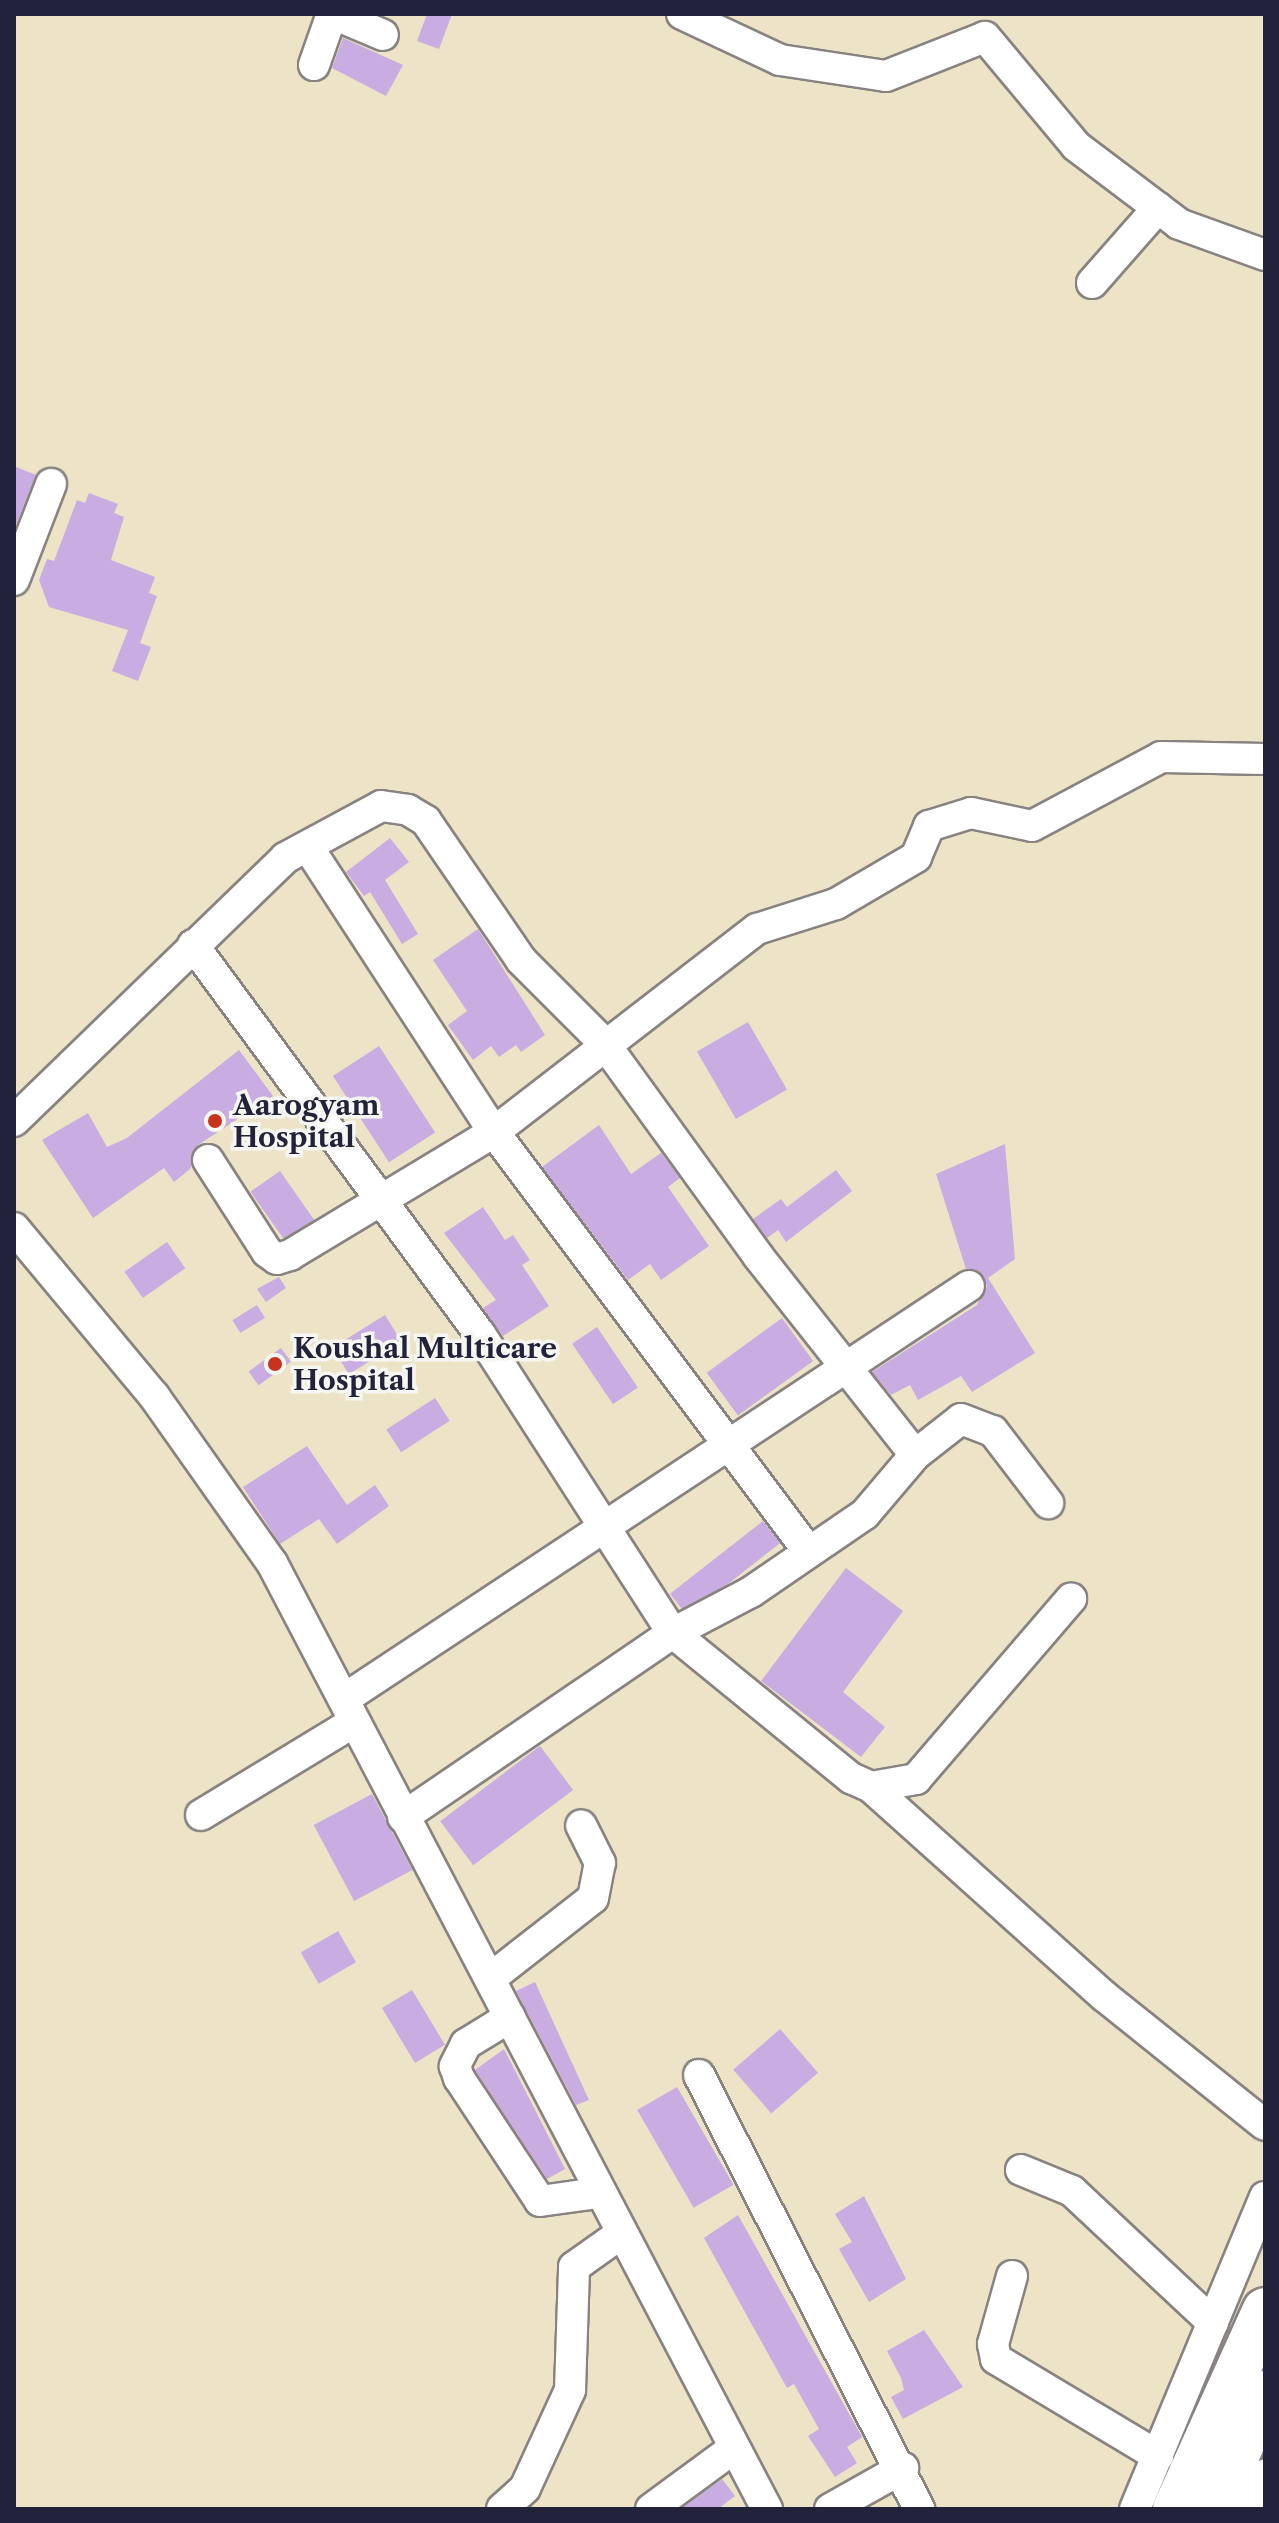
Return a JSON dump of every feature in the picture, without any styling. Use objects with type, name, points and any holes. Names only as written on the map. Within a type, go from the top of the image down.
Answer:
[{"type":"highway","points":[[1175,2509],[1265,2310]]},
{"type":"highway","points":[[1213,2509],[1265,2393]]},
{"type":"street","points":[[314,65],[333,14],[383,35]]},
{"type":"street","points":[[682,14],[780,60],[886,76],[985,37],[1076,146],[1179,224],[1265,255]]},
{"type":"street","points":[[1092,283],[1158,208]]},
{"type":"street","points":[[14,580],[51,484]]},
{"type":"street","points":[[208,1160],[277,1259],[382,1203],[494,1132],[604,1043],[757,929],[836,904],[916,857],[929,826],[971,813],[1032,826],[1161,757],[1265,759]]},
{"type":"street","points":[[14,1121],[285,858],[381,806],[426,821],[521,960],[604,1043],[843,1365],[915,1455]]},
{"type":"street","points":[[308,847],[494,1132],[809,1552]]},
{"type":"street","points":[[193,945],[480,1334],[673,1633],[871,1787],[1104,1996],[1265,2125]]},
{"type":"street","points":[[14,1228],[204,1463],[272,1563],[403,1817],[492,1977],[619,2235],[767,2509]]},
{"type":"street","points":[[201,1815],[728,1444],[843,1365],[969,1286]]},
{"type":"street","points":[[403,1817],[673,1633],[809,1552],[865,1514],[915,1455],[961,1419],[981,1420],[1048,1503]]},
{"type":"street","points":[[871,1787],[916,1779],[1071,1599]]},
{"type":"street","points":[[492,1977],[593,1898],[600,1863],[581,1825]]},
{"type":"street","points":[[510,2017],[466,2044],[455,2066],[459,2078],[540,2201],[598,2193]]},
{"type":"street","points":[[699,2075],[903,2468],[919,2509]]},
{"type":"street","points":[[1021,2170],[1072,2191],[1213,2323]]},
{"type":"street","points":[[1135,2509],[1265,2197]]},
{"type":"street","points":[[502,2509],[525,2488],[570,2390],[574,2267],[619,2235]]},
{"type":"street","points":[[1012,2276],[993,2344],[996,2359],[1158,2456]]},
{"type":"street","points":[[651,2509],[734,2448]]},
{"type":"street","points":[[830,2509],[903,2468]]},
{"type":"street","points":[[1249,2509],[1265,2474]]},
{"type":"building","points":[[427,14],[452,14],[439,49],[417,41]]},
{"type":"building","points":[[343,38],[403,65],[386,96],[332,68]]},
{"type":"building","points":[[14,466],[36,475],[14,530]]},
{"type":"building","points":[[89,493],[118,504],[114,513],[124,517],[111,560],[155,577],[149,593],[157,596],[140,643],[151,647],[138,681],[112,671],[128,630],[49,607],[39,580],[47,559],[54,561],[77,500],[85,503]]},
{"type":"building","points":[[390,838],[409,862],[385,880],[418,934],[402,944],[370,892],[364,896],[346,872]]},
{"type":"building","points":[[478,929],[545,1035],[521,1052],[516,1045],[499,1057],[491,1046],[473,1060],[448,1025],[467,1011],[433,960]]},
{"type":"building","points":[[748,1022],[787,1090],[736,1119],[697,1052]]},
{"type":"building","points":[[379,1046],[435,1132],[389,1162],[333,1076]]},
{"type":"building","points":[[239,1050],[273,1096],[198,1145],[190,1169],[174,1182],[164,1168],[93,1218],[42,1140],[88,1113],[107,1147],[127,1138]]},
{"type":"building","points":[[599,1125],[631,1174],[661,1153],[680,1178],[668,1187],[709,1246],[661,1280],[650,1264],[628,1280],[542,1167]]},
{"type":"building","points":[[1005,1144],[1015,1259],[988,1278],[1035,1353],[972,1392],[961,1376],[918,1400],[910,1385],[891,1395],[872,1372],[977,1305],[987,1286],[978,1270],[966,1269],[936,1174]]},
{"type":"building","points":[[836,1170],[852,1191],[786,1242],[778,1230],[767,1238],[753,1219],[781,1199],[787,1207]]},
{"type":"building","points":[[280,1171],[314,1220],[285,1241],[251,1192]]},
{"type":"building","points":[[483,1207],[505,1240],[513,1235],[530,1260],[522,1265],[549,1306],[503,1336],[483,1308],[496,1300],[444,1233]]},
{"type":"building","points":[[167,1242],[185,1268],[143,1298],[124,1272]]},
{"type":"building","points":[[279,1277],[286,1288],[266,1302],[257,1289]]},
{"type":"building","points":[[257,1305],[265,1318],[240,1333],[232,1320]]},
{"type":"building","points":[[385,1315],[401,1341],[349,1374],[332,1348]]},
{"type":"building","points":[[782,1318],[813,1361],[738,1416],[707,1373]]},
{"type":"building","points":[[597,1327],[638,1388],[613,1404],[572,1344]]},
{"type":"building","points":[[281,1348],[291,1362],[259,1385],[249,1372]]},
{"type":"building","points":[[435,1398],[450,1421],[401,1452],[386,1430]]},
{"type":"building","points":[[307,1446],[347,1505],[375,1485],[389,1506],[337,1544],[319,1519],[280,1544],[243,1487]]},
{"type":"building","points":[[763,1521],[780,1543],[687,1616],[670,1594]]},
{"type":"building","points":[[846,1568],[903,1611],[843,1692],[885,1727],[861,1757],[761,1681]]},
{"type":"building","points":[[540,1746],[573,1790],[473,1865],[440,1821]]},
{"type":"building","points":[[372,1794],[412,1870],[354,1901],[314,1825]]},
{"type":"building","points":[[338,1931],[356,1962],[319,1984],[301,1952]]},
{"type":"building","points":[[535,1982],[589,2100],[576,2105],[516,1991]]},
{"type":"building","points":[[412,1990],[445,2045],[415,2063],[382,2008]]},
{"type":"building","points":[[780,2029],[818,2073],[771,2113],[733,2070]]},
{"type":"building","points":[[504,2049],[565,2169],[547,2179],[475,2070]]},
{"type":"building","points":[[677,2087],[734,2185],[694,2208],[637,2110]]},
{"type":"building","points":[[864,2196],[906,2279],[869,2302],[839,2249],[852,2242],[835,2214]]},
{"type":"building","points":[[738,2215],[862,2437],[847,2447],[857,2463],[835,2477],[808,2436],[819,2429],[794,2384],[787,2388],[704,2238]]},
{"type":"building","points":[[924,2330],[963,2387],[903,2419],[891,2397],[904,2390],[887,2351]]},
{"type":"building","points":[[722,2479],[735,2496],[718,2509],[681,2509]]},
{"type":"place","name":"Aarogyam Hospital","points":[[215,1121]]},
{"type":"place","name":"Koushal Multicare Hospital","points":[[275,1364]]}]
